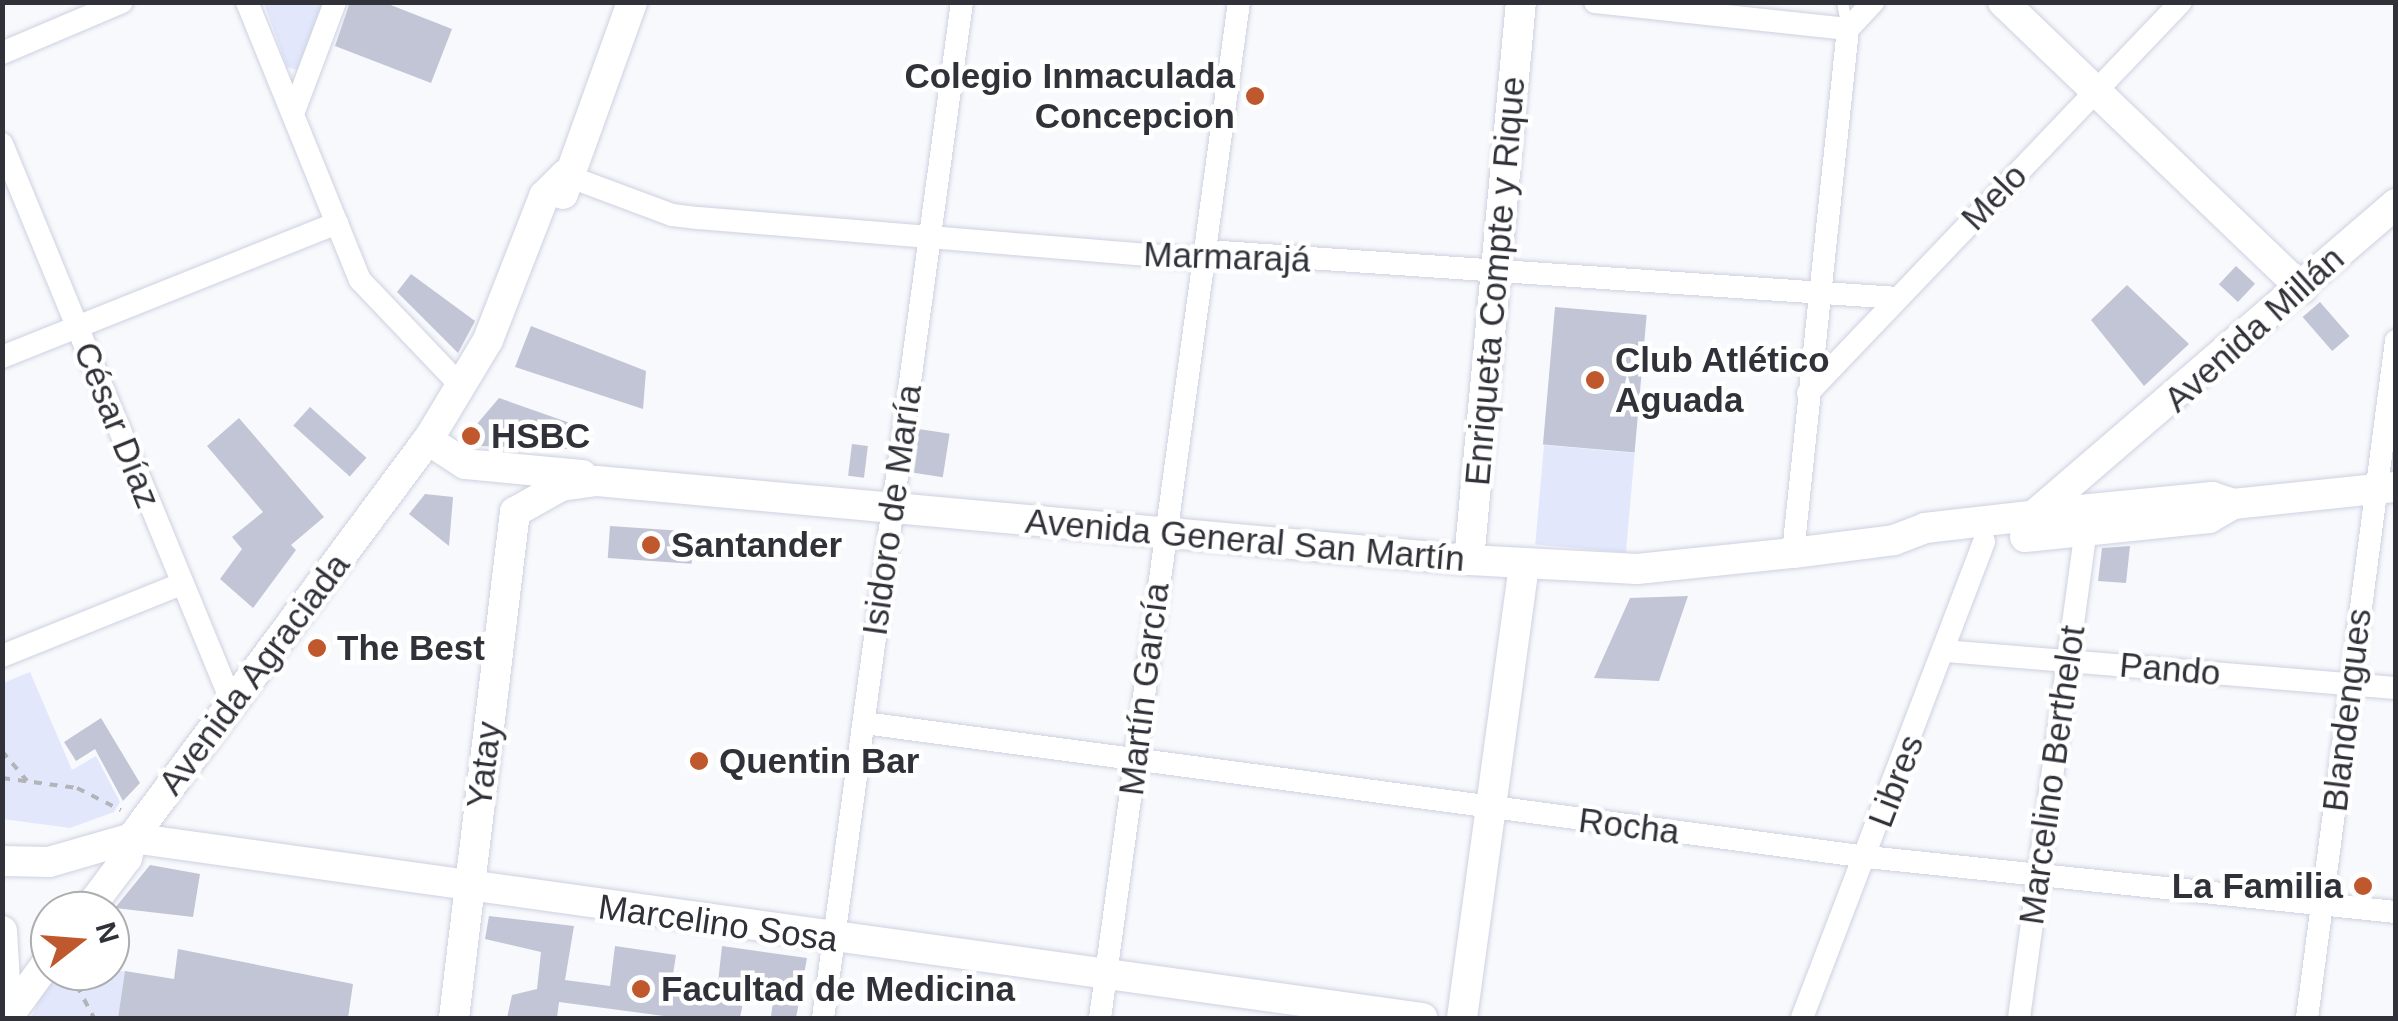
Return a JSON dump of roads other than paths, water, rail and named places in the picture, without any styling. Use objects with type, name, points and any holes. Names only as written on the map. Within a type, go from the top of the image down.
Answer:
[{"type":"main road","name":"Avenida Agraciada","points":[[428,440],[453,425],[500,362],[562,201],[565,175],[632,2]]},
{"type":"main road","name":"Enriqueta Compte y Rique","points":[[1469,560],[1521,2]]},
{"type":"main road","points":[[2003,2],[2302,288]]},
{"type":"main road","name":"Avenida Agraciada","points":[[102,891],[127,858],[126,824],[233,706],[428,440],[496,322],[544,196],[565,175]]},
{"type":"main road","name":"Avenida Millán","points":[[2033,516],[2092,462],[2112,454],[2396,204]]},
{"type":"main road","name":"Avenida General San Martín","points":[[428,440],[453,460],[597,481],[1524,564],[1637,569],[1894,540],[1925,528],[2033,516],[2078,525]]},
{"type":"main road","name":"Avenida Millán","points":[[2078,525],[2112,454]]},
{"type":"main road","points":[[491,467],[522,505]]},
{"type":"main road","name":"Avenida General San Martín","points":[[522,505],[597,481]]},
{"type":"main road","name":"Avenida General San Martín","points":[[1894,540],[1924,548],[1984,542],[2212,497],[2233,504],[2386,488]]},
{"type":"main road","name":"Yatay","points":[[454,1018],[522,505]]},
{"type":"main road","points":[[1462,1018],[1487,808],[1524,564]]},
{"type":"main road","points":[[2,862],[49,862],[126,824]]},
{"type":"main road","name":"Marcelino Sosa","points":[[126,824],[469,887],[1423,1018]]},
{"type":"main road","points":[[2,931],[7,1018]]},
{"type":"main road","points":[[7,1018],[30,987]]},
{"type":"street","points":[[2,53],[122,2]]},
{"type":"street","points":[[247,2],[360,280],[460,385]]},
{"type":"street","points":[[293,114],[335,2]]},
{"type":"street","name":"Isidoro de María","points":[[823,1018],[962,2]]},
{"type":"street","name":"Martín García","points":[[1100,1018],[1163,534],[1206,255],[1239,2]]},
{"type":"street","points":[[1595,2],[1848,29]]},
{"type":"street","points":[[1793,553],[1848,29],[1873,2]]},
{"type":"street","name":"Melo","points":[[1808,392],[2181,2]]},
{"type":"street","name":"César Díaz","points":[[2,144],[233,706]]},
{"type":"street","name":"Marmarajá","points":[[565,175],[672,216],[929,237],[1898,298]]},
{"type":"street","points":[[2,357],[337,223]]},
{"type":"street","name":"Blandengues","points":[[2306,1018],[2350,684],[2386,488],[2396,341]]},
{"type":"street","name":"Marcelino Berthelot","points":[[2019,1018],[2067,661],[2078,525]]},
{"type":"street","name":"Libres","points":[[1802,1018],[1867,858],[1984,542]]},
{"type":"street","points":[[2,656],[181,584]]},
{"type":"street","name":"Pando","points":[[1945,651],[2396,688]]},
{"type":"street","name":"Rocha","points":[[864,723],[1867,858],[2396,912]]},
{"type":"lane","points":[[1842,2],[1848,29]]},
{"type":"place","name":"Colegio Inmaculada Concepcion","points":[[1255,96]]},
{"type":"place","name":"Club Atlético Aguada","points":[[1595,380]]},
{"type":"place","name":"HSBC","points":[[471,436]]},
{"type":"place","name":"Santander","points":[[651,545]]},
{"type":"place","name":"The Best","points":[[317,648]]},
{"type":"place","name":"Quentin Bar","points":[[699,761]]},
{"type":"place","name":"La Familia","points":[[2363,886]]},
{"type":"place","name":"Facultad de Medicina","points":[[641,989]]}]
